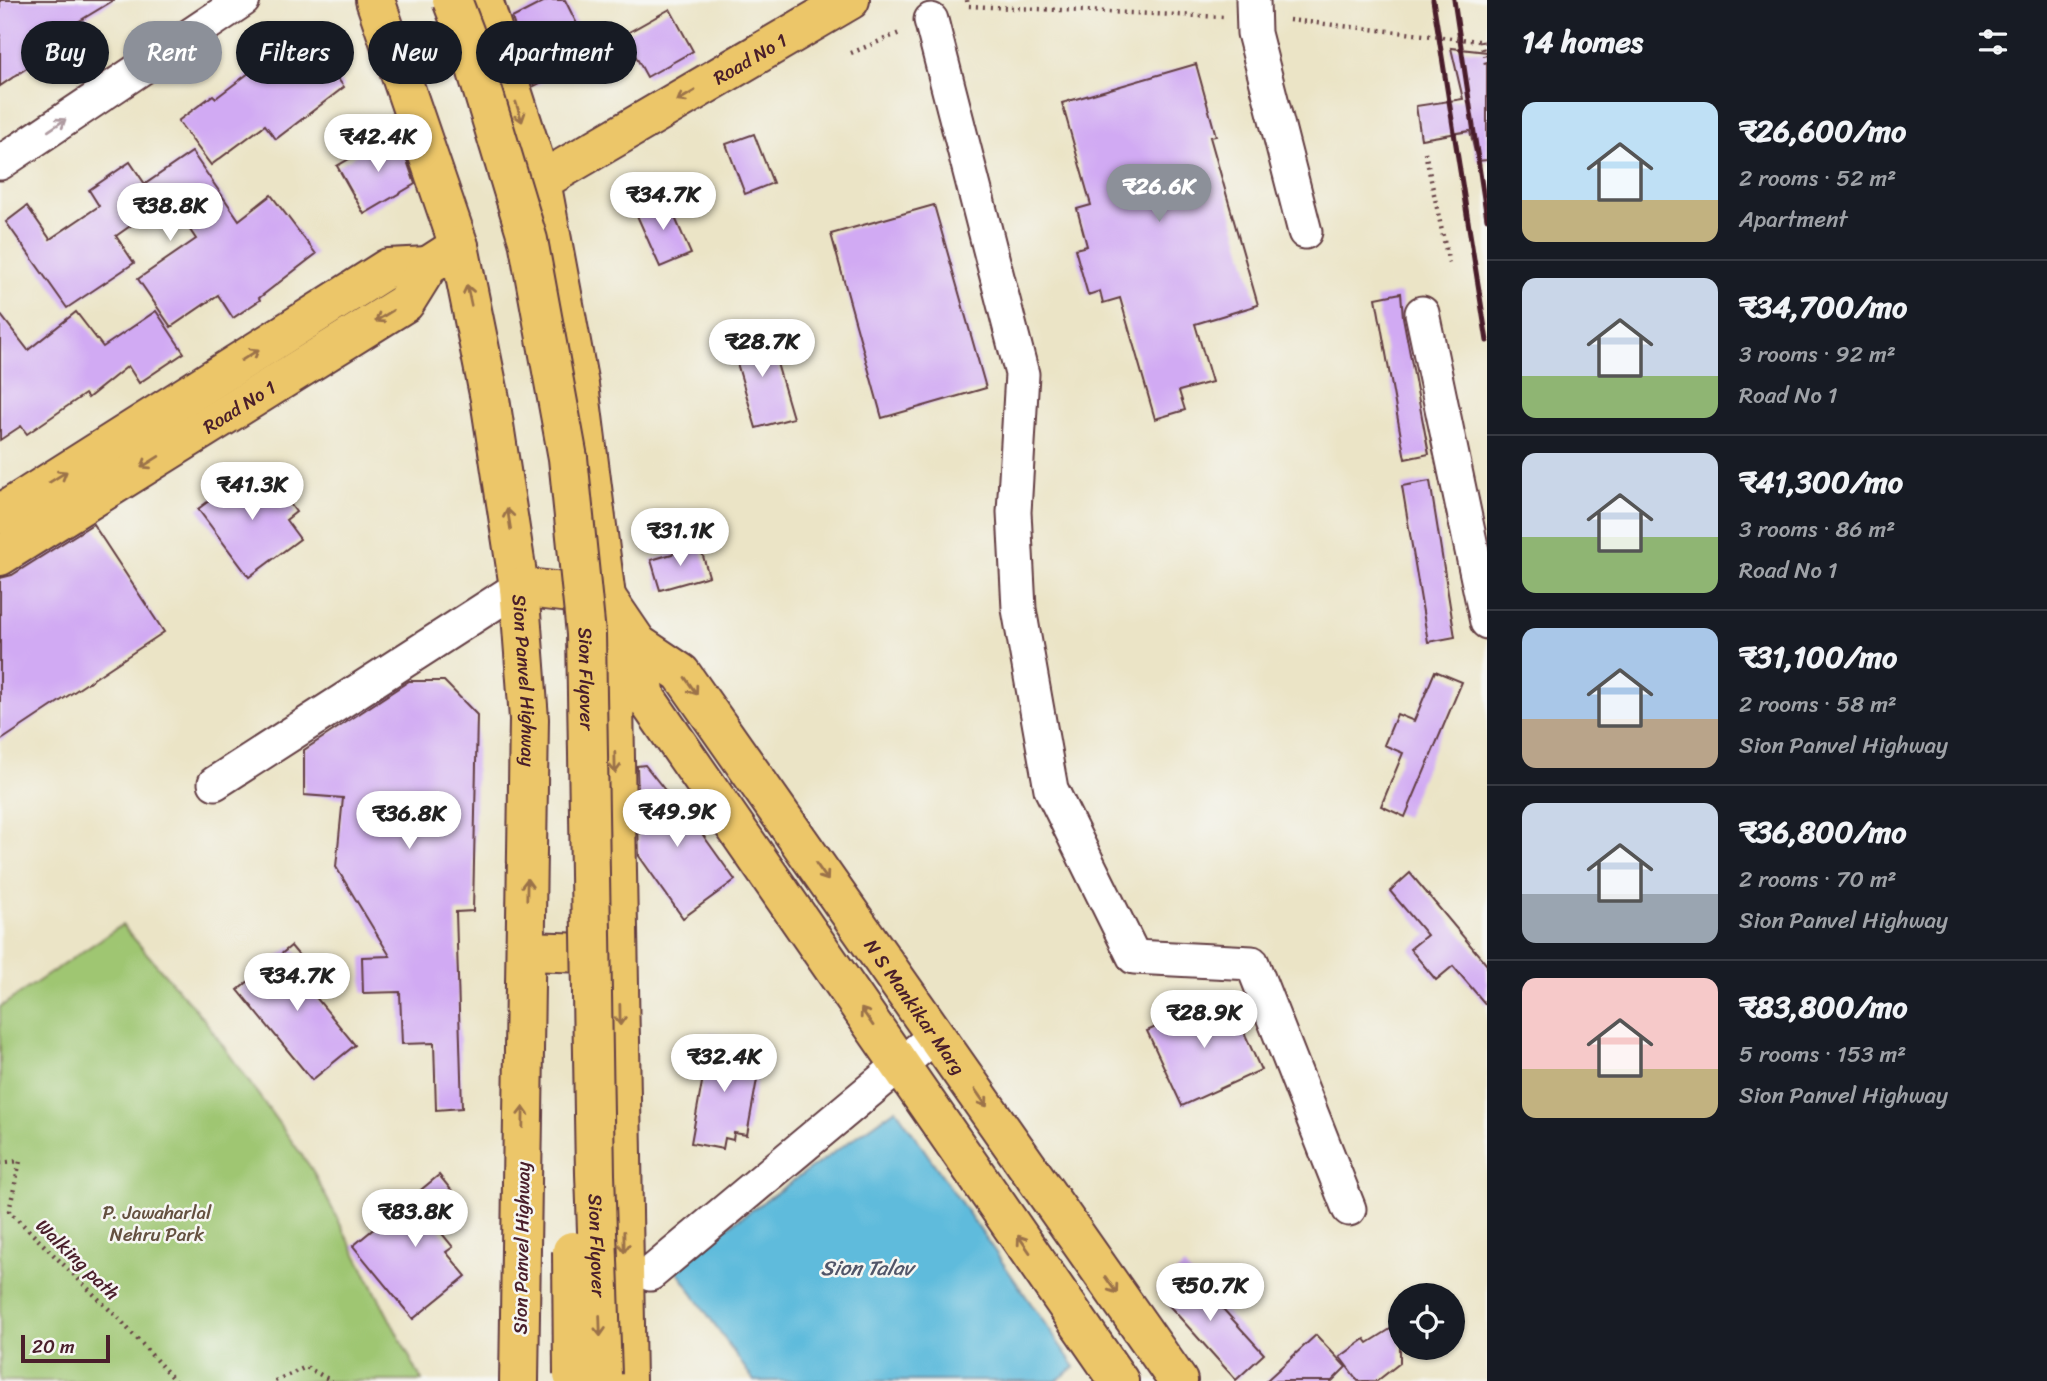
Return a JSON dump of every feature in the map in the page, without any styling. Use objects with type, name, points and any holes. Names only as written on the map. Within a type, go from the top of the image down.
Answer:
[{"type":"main road","name":"Sion Panvel Highway","points":[[375,0],[443,256],[491,399],[519,587],[529,719],[519,1381]]},
{"type":"main road","name":"Sion Flyover","points":[[436,0],[505,212],[568,632],[572,739],[571,982],[600,1377]]},
{"type":"main road","name":"Sion Flyover","points":[[452,0],[472,55],[528,240],[568,458],[586,634],[600,1377]]},
{"type":"main road","points":[[483,0],[541,181],[579,385],[606,597],[630,700],[600,1377]]},
{"type":"main road","name":"Road No 1","points":[[541,181],[850,0]]},
{"type":"main road","name":"Road No 1","points":[[0,514],[388,268],[443,256]]},
{"type":"main road","name":"Road No 1","points":[[0,556],[405,303],[443,256]]},
{"type":"main road","points":[[519,587],[606,597]]},
{"type":"main road","name":"N S Mankikar Marg","points":[[606,597],[638,644],[681,673],[1178,1381]]},
{"type":"main road","name":"N S Mankikar Marg","points":[[638,644],[630,700],[900,1065],[1119,1381]]},
{"type":"main road","points":[[526,951],[618,954]]},
{"type":"street","points":[[0,163],[243,0]]},
{"type":"street","points":[[1253,0],[1254,33],[1305,232]]},
{"type":"street","points":[[916,26],[1022,374],[1014,512],[1019,609],[1051,789],[1134,957],[1252,963],[1349,1209]]},
{"type":"street","points":[[1422,313],[1487,622]]},
{"type":"street","points":[[215,783],[519,587]]},
{"type":"street","points":[[650,1274],[936,1035]]},
{"type":"path","points":[[967,0],[968,6],[1203,16]]},
{"type":"path","points":[[1289,20],[1484,42],[1487,68]]},
{"type":"path","points":[[851,53],[916,26]]},
{"type":"path","points":[[1425,152],[1449,264]]},
{"type":"path","name":"Walking path","points":[[0,1163],[20,1161],[9,1210],[122,1322],[175,1381]]},
{"type":"path","points":[[275,1381],[306,1367],[332,1381]]},
{"type":"green space","name":"P. Jawaharlal Nehru Park","points":[[122,925],[203,1018],[311,1168],[422,1381],[0,1381],[0,1007]]},
{"type":"water","name":"Sion Talav","points":[[896,1109],[1075,1367],[1056,1381],[754,1381],[673,1265]]},
{"type":"building","points":[[0,0],[114,0],[79,21],[21,21],[21,72],[0,86]]},
{"type":"building","points":[[547,0],[565,0],[576,21],[513,21],[512,18]]},
{"type":"building","points":[[670,9],[693,51],[647,77],[637,59],[637,28]]},
{"type":"building","points":[[1451,48],[1487,52],[1487,160],[1477,161],[1470,131],[1421,139],[1416,106],[1463,99]]},
{"type":"building","points":[[1196,64],[1216,136],[1210,137],[1258,305],[1195,324],[1212,382],[1179,391],[1185,410],[1155,419],[1120,298],[1103,303],[1100,291],[1088,295],[1075,249],[1087,246],[1077,209],[1091,205],[1062,103]]},
{"type":"building","points":[[236,83],[342,84],[344,87],[276,139],[265,125],[211,165],[178,121],[213,95],[216,98]]},
{"type":"building","points":[[393,134],[405,155],[415,184],[364,214],[337,166]]},
{"type":"building","points":[[754,134],[773,183],[745,194],[726,144]]},
{"type":"building","points":[[192,152],[239,220],[271,195],[316,254],[259,298],[260,300],[233,318],[218,295],[171,327],[138,279],[196,239],[169,199],[116,236],[134,263],[67,308],[6,222],[27,206],[50,239],[99,206],[89,190],[130,162],[145,184]]},
{"type":"building","points":[[666,197],[691,254],[660,267],[635,211]]},
{"type":"building","points":[[934,205],[986,388],[882,418],[831,234]]},
{"type":"building","points":[[1401,293],[1403,317],[1429,454],[1405,459],[1376,298]]},
{"type":"building","points":[[156,311],[184,353],[139,383],[128,366],[88,398],[85,394],[27,434],[21,426],[0,440],[0,314],[28,350],[76,312],[103,347]]},
{"type":"building","points":[[767,329],[793,418],[756,428],[730,339]]},
{"type":"building","points":[[251,470],[265,490],[275,483],[296,512],[286,520],[300,539],[249,577],[198,509]]},
{"type":"building","points":[[1430,481],[1455,637],[1428,642],[1402,486]]},
{"type":"building","points":[[93,524],[164,632],[0,741],[0,578],[12,575]]},
{"type":"building","points":[[700,546],[709,576],[660,590],[651,560]]},
{"type":"building","points":[[1435,671],[1462,682],[1405,817],[1381,806],[1403,753],[1384,745],[1397,714],[1414,721]]},
{"type":"building","points":[[409,681],[444,681],[477,715],[473,911],[456,912],[462,1108],[436,1110],[434,1043],[402,1044],[400,992],[363,993],[362,957],[390,956],[336,867],[343,798],[304,795],[304,750]]},
{"type":"building","points":[[645,765],[672,799],[675,796],[735,880],[683,918],[639,856],[638,823],[652,813],[638,796],[637,766]]},
{"type":"building","points":[[1410,873],[1487,965],[1487,1006],[1453,966],[1436,980],[1410,949],[1427,935],[1390,891]]},
{"type":"building","points":[[291,946],[331,994],[314,995],[355,1045],[312,1080],[238,990]]},
{"type":"building","points":[[1227,994],[1261,1070],[1182,1106],[1147,1031]]},
{"type":"building","points":[[711,1033],[741,1039],[739,1050],[746,1051],[743,1066],[759,1068],[747,1135],[734,1133],[733,1140],[725,1138],[723,1149],[691,1143]]},
{"type":"building","points":[[439,1175],[461,1202],[434,1224],[453,1247],[446,1252],[466,1276],[413,1319],[353,1246]]},
{"type":"building","points":[[1184,1266],[1264,1354],[1236,1380],[1156,1291]]},
{"type":"building","points":[[1388,1330],[1388,1360],[1400,1360],[1400,1363],[1377,1381],[1358,1381],[1340,1357],[1365,1339],[1368,1343]]},
{"type":"building","points":[[1316,1335],[1346,1367],[1332,1381],[1266,1381]]},
{"type":"railway","points":[[1433,0],[1487,341]]},
{"type":"railway","points":[[1454,0],[1487,219]]}]
